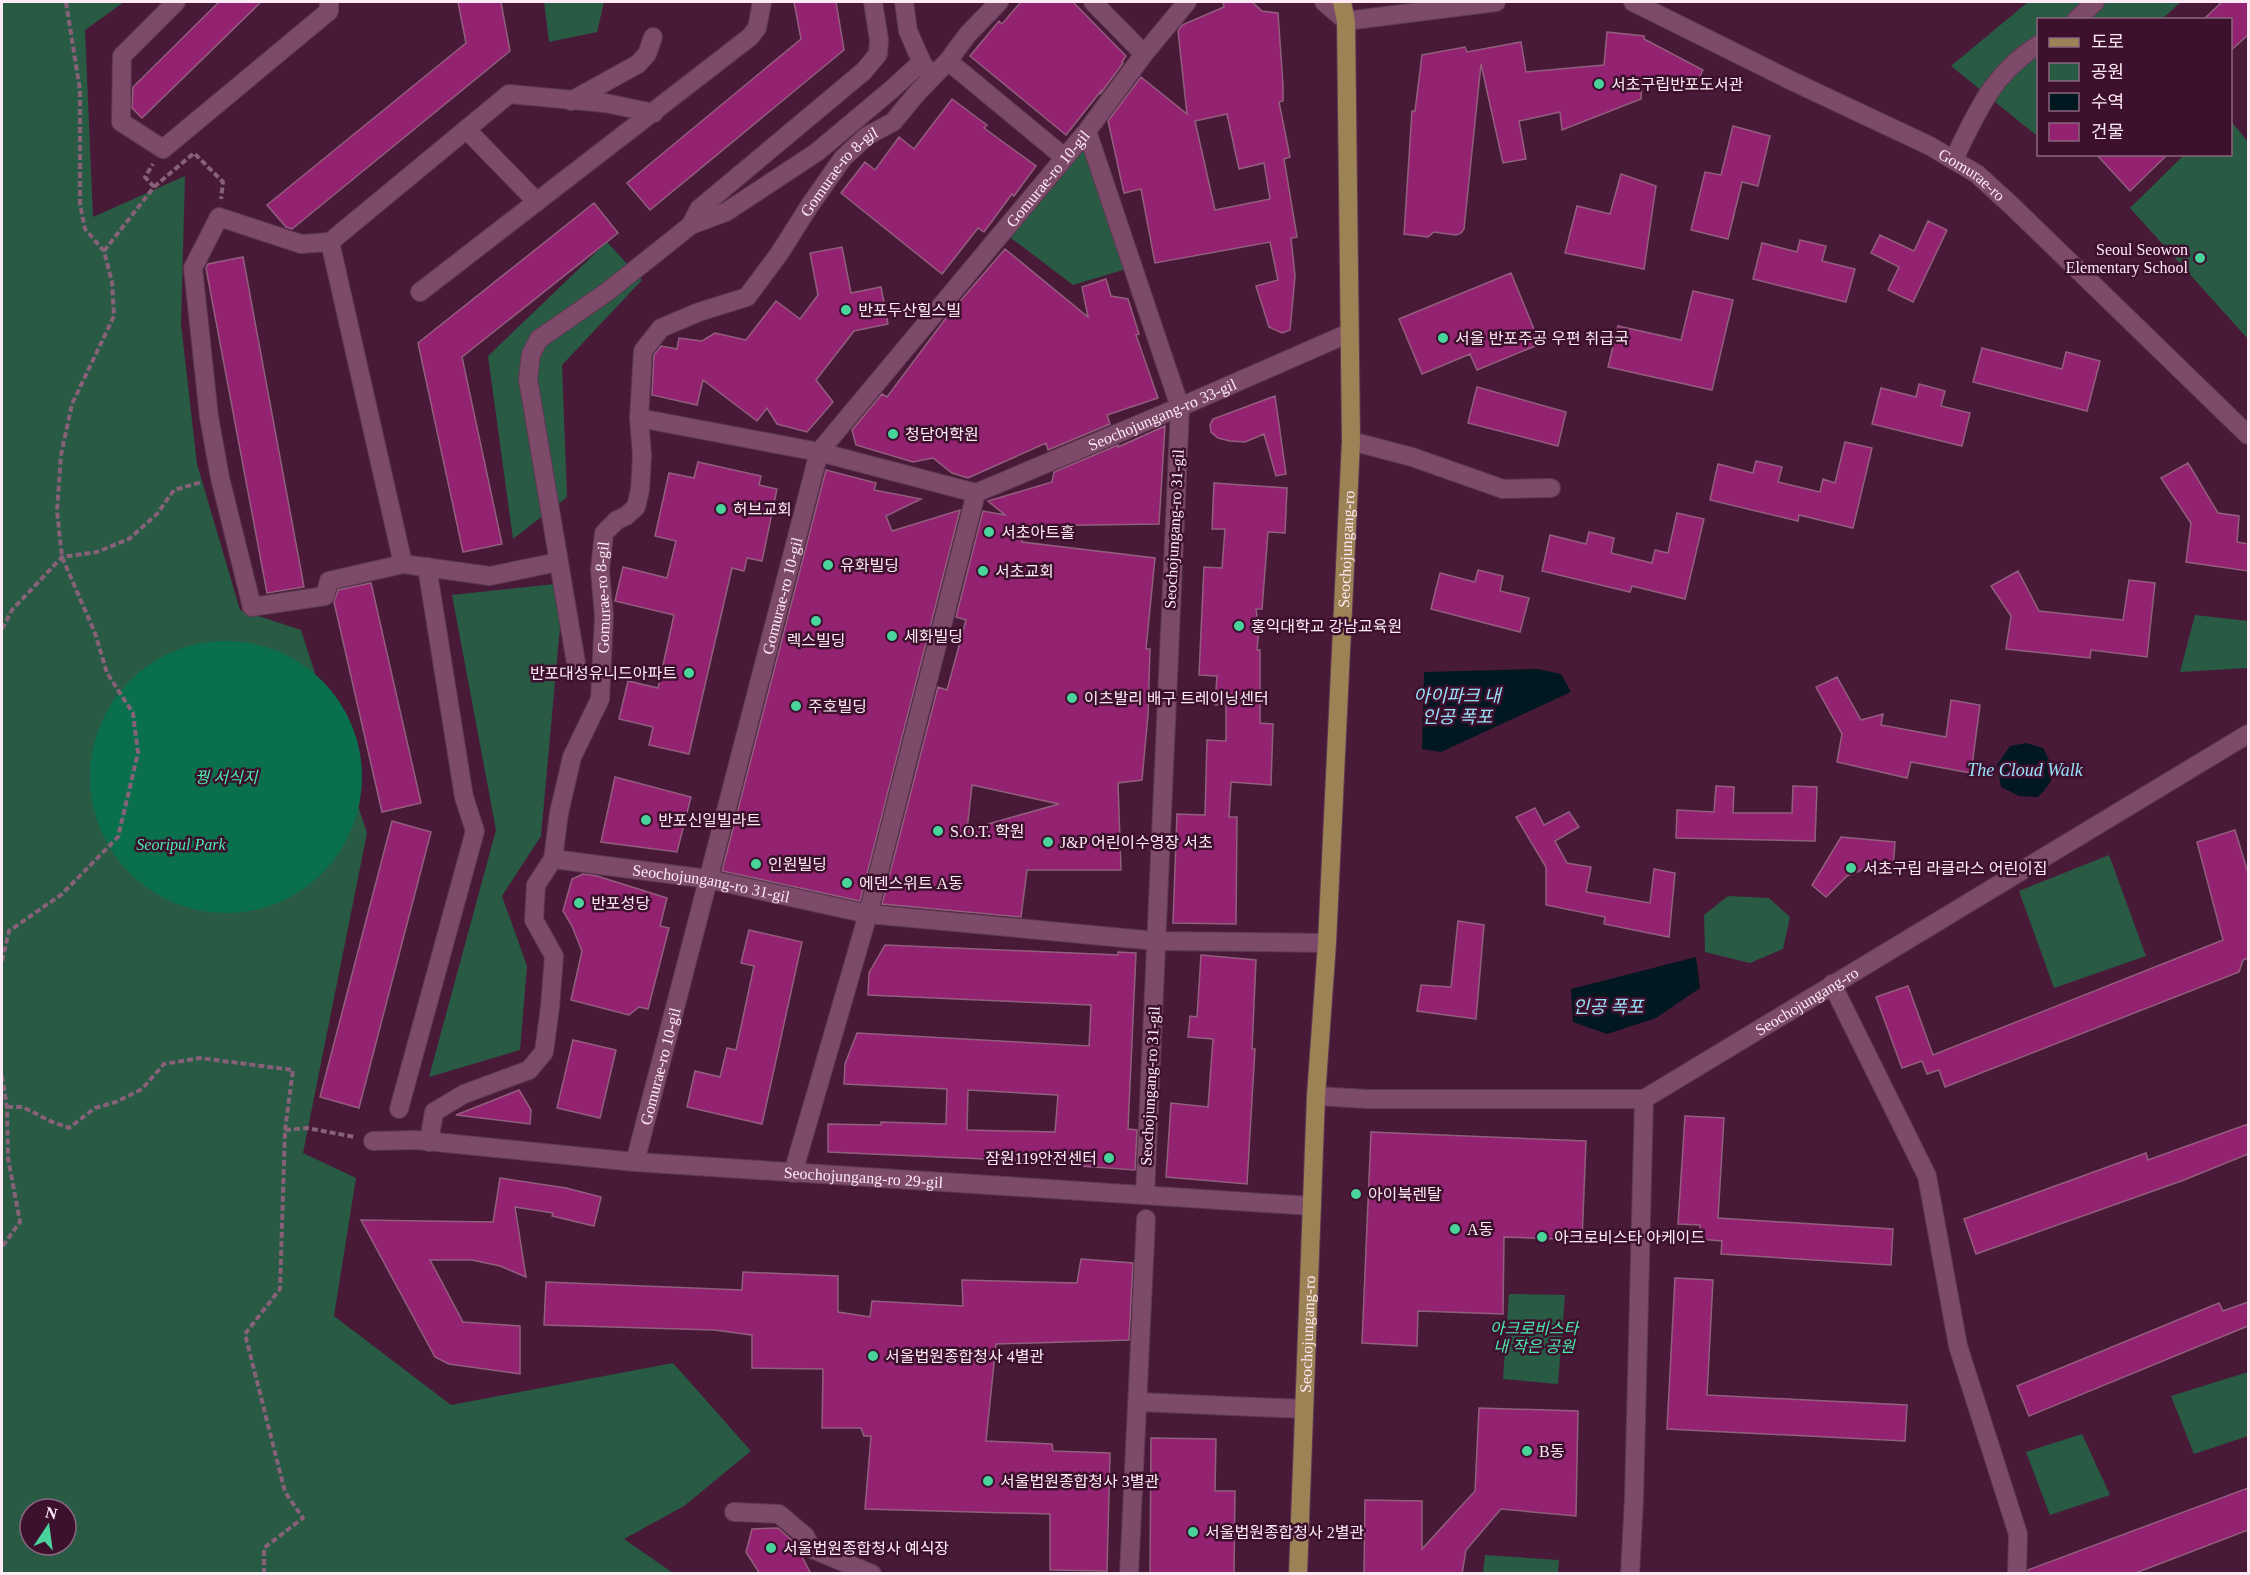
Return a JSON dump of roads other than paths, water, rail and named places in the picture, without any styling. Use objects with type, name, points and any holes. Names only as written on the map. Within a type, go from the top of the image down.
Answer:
[{"type":"main road","name":"Seochojungang-ro","points":[[1298,1574],[1316,1096],[1327,943],[1351,441],[1346,21],[1342,2]]},
{"type":"street","points":[[176,2],[122,56],[121,122],[164,149],[329,11],[329,2]]},
{"type":"street","points":[[420,292],[750,37],[757,28],[762,2]]},
{"type":"street","points":[[691,225],[699,209],[864,71],[878,54],[879,40],[873,2]]},
{"type":"street","points":[[904,2],[908,31],[928,70]]},
{"type":"street","name":"Gomurae-ro 8-gil","points":[[423,1141],[434,1112],[464,1094],[530,1070],[544,1052],[554,956],[534,920],[536,885],[553,859],[559,813],[572,757],[600,699],[604,616],[600,570],[604,533],[617,520],[636,507],[640,490],[642,456],[639,418],[643,351],[661,328],[699,312],[747,297],[779,254],[843,158],[867,136],[893,122],[928,70],[948,61],[968,34],[999,2]]},
{"type":"street","points":[[1092,2],[1144,54]]},
{"type":"street","name":"Gomurae-ro 10-gil","points":[[635,1162],[819,452],[1087,131],[1144,54],[1188,2]]},
{"type":"street","points":[[1324,2],[1346,21],[1496,2]]},
{"type":"street","name":"Gomurae-ro","points":[[1638,2],[1792,81],[1954,159],[1977,174],[2248,435]]},
{"type":"street","points":[[2078,18],[2095,2]]},
{"type":"street","points":[[571,101],[638,64],[647,54],[653,37]]},
{"type":"street","points":[[1954,159],[1983,101],[1999,77],[2037,46]]},
{"type":"street","points":[[948,61],[1064,157]]},
{"type":"street","points":[[577,669],[528,379],[531,354],[539,339],[607,292],[691,225],[726,212],[817,152],[915,68],[928,70]]},
{"type":"street","points":[[558,562],[490,576],[402,564],[329,581],[325,596],[252,607],[220,478],[209,417],[193,268],[219,217],[300,244],[330,242],[509,94],[605,104],[654,113]]},
{"type":"street","points":[[466,129],[537,202]]},
{"type":"street","name":"Seochojungang-ro 31-gil","points":[[1087,131],[1180,408],[1145,1195]]},
{"type":"street","points":[[330,242],[402,564]]},
{"type":"street","name":"Seochojungang-ro 33-gil","points":[[976,493],[1180,408],[1349,333]]},
{"type":"street","points":[[639,418],[819,452],[976,493],[868,914],[793,1173]]},
{"type":"street","points":[[1351,441],[1412,457],[1503,489],[1551,488]]},
{"type":"street","points":[[399,1109],[475,831],[464,797],[427,567]]},
{"type":"street","name":"Seochojungang-ro","points":[[1644,1099],[2248,734]]},
{"type":"street","name":"Seochojungang-ro 31-gil","points":[[553,859],[708,879],[868,914],[1156,941],[1327,943]]},
{"type":"street","points":[[1832,984],[1928,1176],[1958,1346],[2018,1534],[2017,1574]]},
{"type":"street","points":[[1316,1096],[1367,1099],[1644,1099],[1630,1574]]},
{"type":"street","name":"Seochojungang-ro 29-gil","points":[[373,1140],[423,1141],[635,1162],[1312,1206]]},
{"type":"street","points":[[1129,1574],[1146,1220]]},
{"type":"street","points":[[1138,1402],[1303,1409]]},
{"type":"street","points":[[734,1512],[779,1514],[805,1536],[812,1548],[872,1574]]},
{"type":"water","name":"아이파크 내 인공 폭포","points":[[1538,669],[1561,674],[1571,692],[1441,752],[1422,749],[1424,672]]},
{"type":"water","name":"The Cloud Walk","points":[[2026,743],[2043,748],[2052,769],[2049,785],[2038,797],[2019,796],[2001,787],[1997,765],[2010,746]]},
{"type":"water","name":"인공 폭포","points":[[1696,957],[1700,988],[1656,1018],[1607,1034],[1573,1022],[1571,989]]},
{"type":"place","name":"서초구립반포도서관","points":[[1599,84]]},
{"type":"place","name":"Seoul Seowon Elementary School","points":[[2200,258]]},
{"type":"place","name":"반포두산힐스빌","points":[[846,310]]},
{"type":"place","name":"서울 반포주공 우편 취급국","points":[[1443,338]]},
{"type":"place","name":"청담어학원","points":[[893,434]]},
{"type":"place","name":"허브교회","points":[[721,509]]},
{"type":"place","name":"서초아트홀","points":[[989,532]]},
{"type":"place","name":"유화빌딩","points":[[828,565]]},
{"type":"place","name":"서초교회","points":[[983,571]]},
{"type":"place","name":"렉스빌딩","points":[[816,621]]},
{"type":"place","name":"홍익대학교 강남교육원","points":[[1239,626]]},
{"type":"place","name":"세화빌딩","points":[[892,636]]},
{"type":"place","name":"반포대성유니드아파트","points":[[689,673]]},
{"type":"place","name":"이츠발리 배구 트레이닝센터","points":[[1072,698]]},
{"type":"place","name":"주호빌딩","points":[[796,706]]},
{"type":"place","name":"반포신일빌라트","points":[[646,820]]},
{"type":"place","name":"S.O.T. 학원","points":[[938,831]]},
{"type":"place","name":"J&P 어린이수영장 서초","points":[[1048,842]]},
{"type":"place","name":"인원빌딩","points":[[756,864]]},
{"type":"place","name":"서초구립 라클라스 어린이집","points":[[1851,868]]},
{"type":"place","name":"에덴스위트 A동","points":[[847,883]]},
{"type":"place","name":"반포성당","points":[[579,903]]},
{"type":"place","name":"잠원119안전센터","points":[[1109,1158]]},
{"type":"place","name":"아이북렌탈","points":[[1356,1194]]},
{"type":"place","name":"A동","points":[[1455,1229]]},
{"type":"place","name":"아크로비스타 아케이드","points":[[1542,1237]]},
{"type":"place","name":"서울법원종합청사 4별관","points":[[873,1356]]},
{"type":"place","name":"B동","points":[[1527,1451]]},
{"type":"place","name":"서울법원종합청사 3별관","points":[[988,1481]]},
{"type":"place","name":"서울법원종합청사 2별관","points":[[1193,1532]]},
{"type":"place","name":"서울법원종합청사 예식장","points":[[771,1548]]},
{"type":"park label","name":"꿩 서식지","points":[[226,777]]},
{"type":"park label","name":"Seoripul Park","points":[[181,844]]},
{"type":"park label","name":"아크로비스타 내 작은 공원","points":[[1534,1337]]}]
